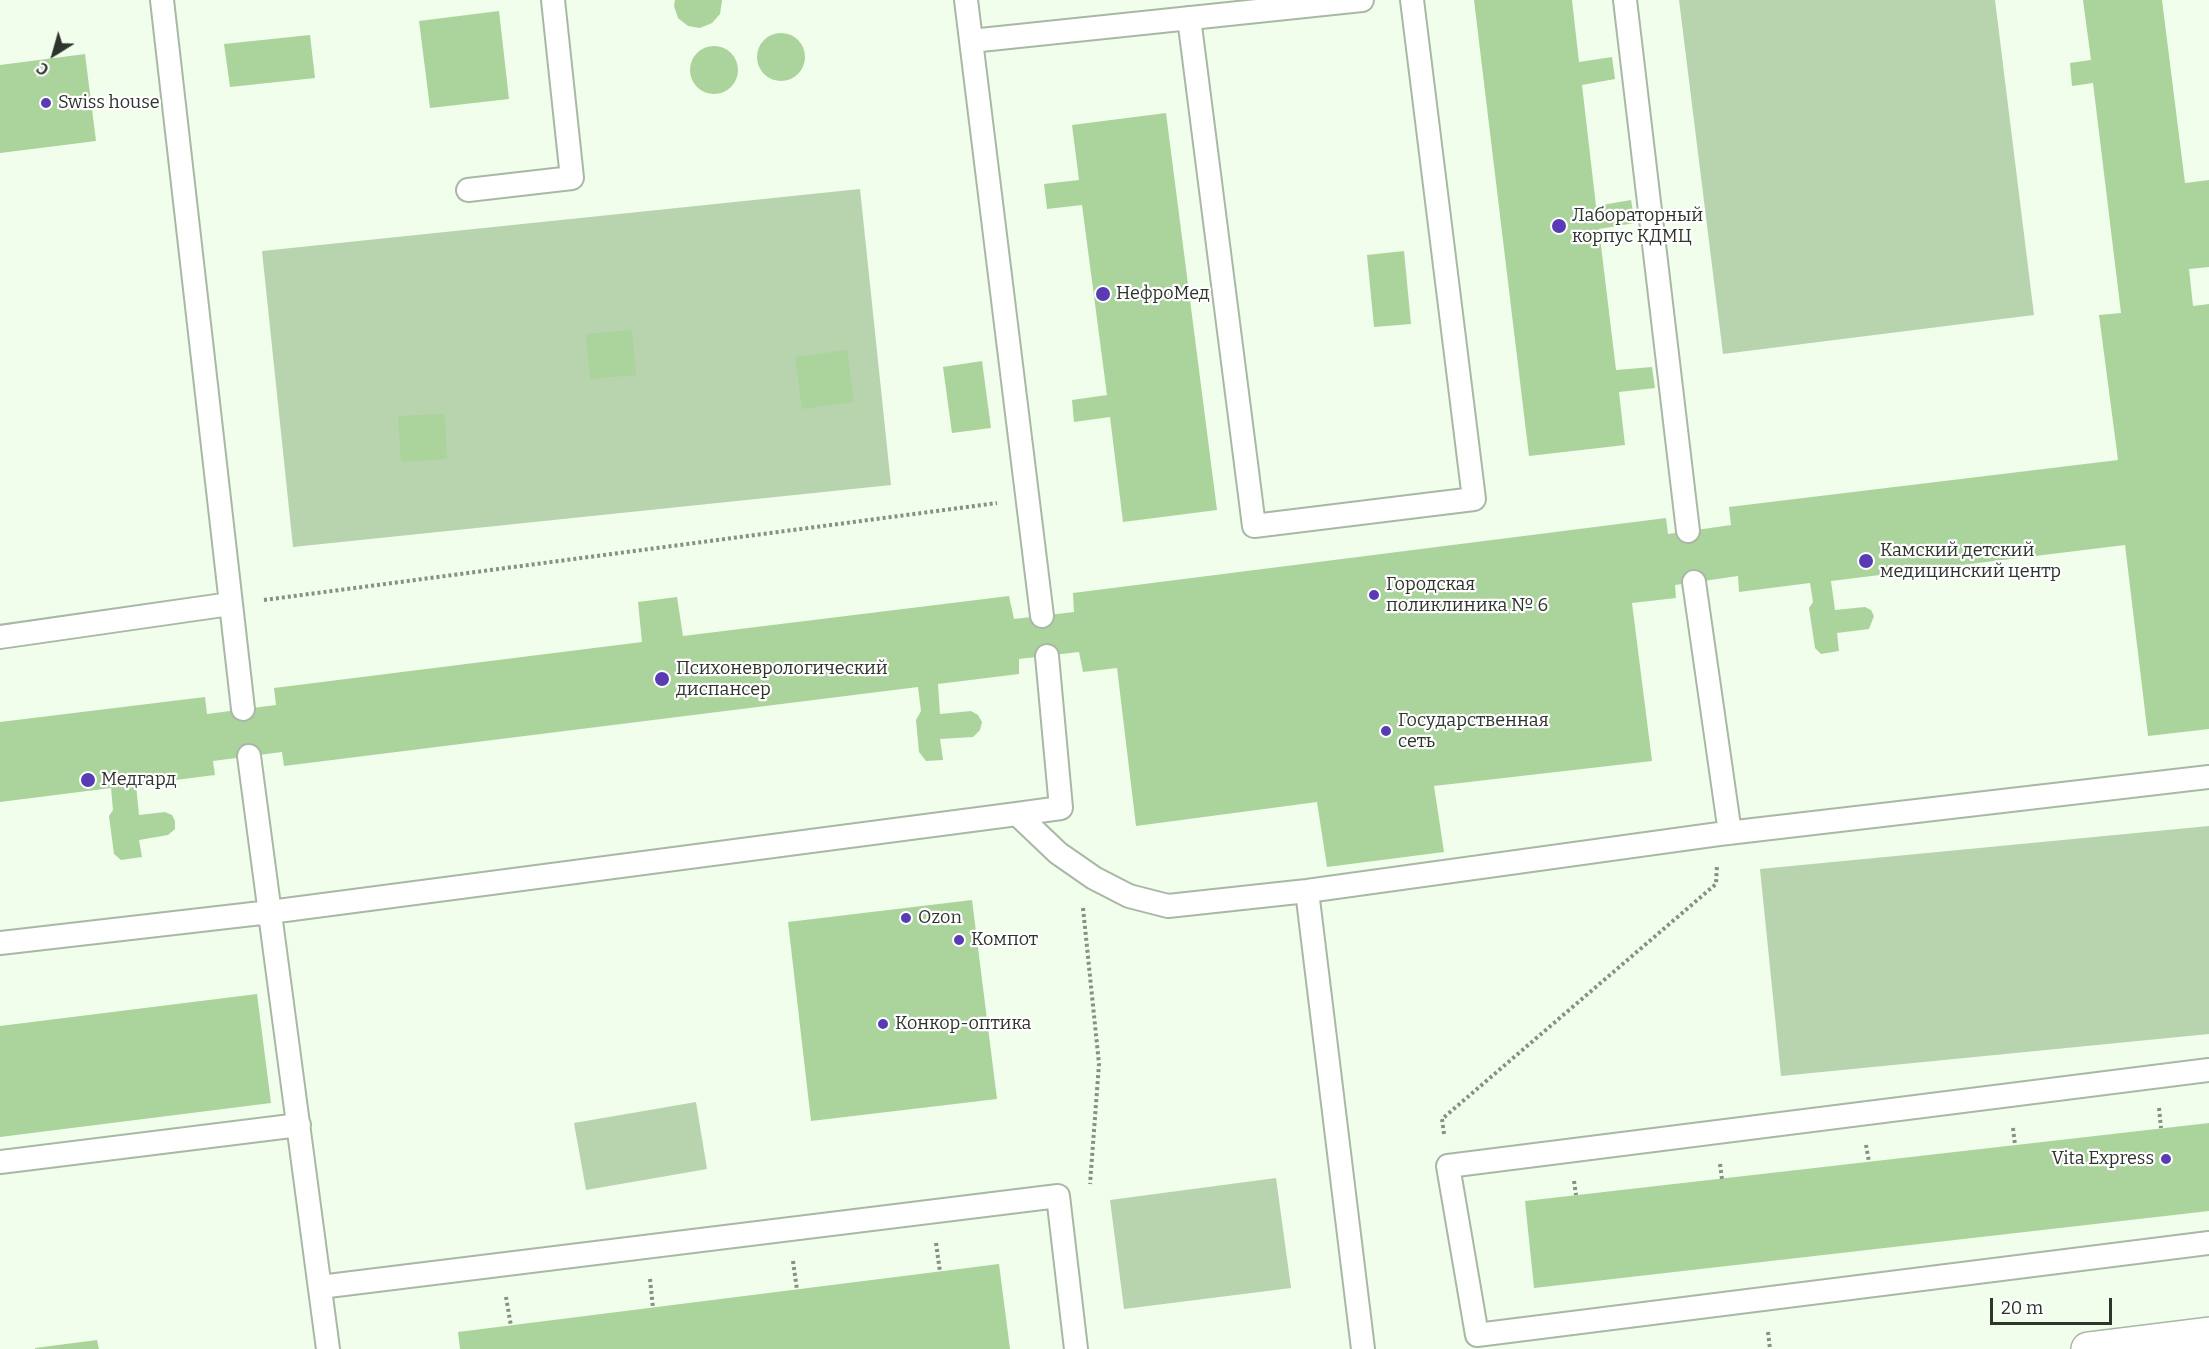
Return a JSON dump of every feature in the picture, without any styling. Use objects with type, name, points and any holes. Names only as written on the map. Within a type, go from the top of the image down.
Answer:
[{"type":"street","points":[[2088,1349],[2209,1334]]},
{"type":"lane","points":[[162,0],[243,709]]},
{"type":"lane","points":[[468,190],[572,178],[554,0]]},
{"type":"lane","points":[[966,0],[1042,616]]},
{"type":"lane","points":[[971,41],[1362,0]]},
{"type":"lane","points":[[1189,18],[1254,526],[1474,499],[1412,0]]},
{"type":"lane","points":[[1625,0],[1688,531]]},
{"type":"lane","points":[[1694,582],[1725,834]]},
{"type":"lane","points":[[0,637],[230,604]]},
{"type":"lane","points":[[0,943],[270,912],[1061,808],[1047,656]]},
{"type":"lane","points":[[249,756],[328,1349]]},
{"type":"lane","points":[[1017,814],[1058,853],[1094,878],[1129,896],[1168,906],[1307,891],[1725,834],[2209,777]]},
{"type":"lane","points":[[1307,891],[1363,1349]]},
{"type":"lane","points":[[2209,1070],[1448,1166],[1478,1342],[2209,1243]]},
{"type":"lane","points":[[0,1162],[299,1125]]},
{"type":"lane","points":[[320,1287],[1058,1197],[1076,1349]]},
{"type":"path","points":[[230,604],[1028,498]]},
{"type":"path","points":[[1448,1166],[1443,1119],[1716,884],[1725,834]]},
{"type":"path","points":[[1079,867],[1099,1064],[1090,1181]]},
{"type":"path","points":[[1767,1328],[1770,1349]]},
{"type":"green space","points":[[1679,0],[1995,0],[2034,315],[1723,354]]},
{"type":"green space","points":[[860,189],[891,485],[293,547],[262,251]]},
{"type":"green space","points":[[2209,826],[2209,1034],[1781,1076],[1760,869]]},
{"type":"green space","points":[[696,1102],[707,1169],[586,1190],[574,1123]]},
{"type":"green space","points":[[1276,1178],[1291,1288],[1124,1309],[1110,1200]]},
{"type":"building","points":[[675,0],[722,0],[720,14],[712,23],[700,28],[688,26],[678,18],[674,6]]},
{"type":"building","name":"Лабораторный корпус КДМЦ","points":[[1474,0],[1572,0],[1579,62],[1612,57],[1615,79],[1582,85],[1596,206],[1631,200],[1635,223],[1599,229],[1616,370],[1652,367],[1655,388],[1619,392],[1625,445],[1529,456]]},
{"type":"building","points":[[2083,0],[2162,0],[2185,183],[2209,180],[2209,267],[2189,269],[2193,306],[2209,304],[2209,729],[2148,736],[2125,545],[1831,581],[1835,610],[1865,607],[1871,610],[1874,616],[1869,629],[1837,633],[1839,651],[1821,654],[1815,648],[1809,608],[1813,602],[1810,583],[1739,592],[1738,576],[1675,585],[1676,598],[1632,603],[1652,761],[1434,786],[1444,852],[1327,867],[1317,802],[1136,826],[1117,668],[1083,672],[1079,652],[1019,659],[1019,674],[938,684],[940,714],[971,711],[978,715],[982,722],[980,730],[973,737],[940,739],[943,760],[926,761],[919,752],[916,720],[921,711],[918,687],[284,766],[282,752],[213,761],[215,775],[136,785],[139,815],[165,812],[172,815],[175,829],[168,835],[139,840],[142,857],[121,860],[114,854],[109,816],[113,810],[111,788],[0,802],[0,722],[205,697],[207,714],[276,705],[274,688],[642,642],[638,602],[677,597],[683,636],[1009,596],[1014,619],[1074,612],[1073,593],[1666,518],[1668,534],[1731,525],[1729,507],[2118,460],[2099,315],[2121,313],[2093,83],[2072,86],[2070,63],[2091,60]]},
{"type":"building","points":[[499,11],[509,99],[430,108],[419,21]]},
{"type":"building","points":[[781,33],[798,40],[805,57],[798,74],[781,81],[764,74],[757,57],[764,40]]},
{"type":"building","points":[[310,35],[315,78],[230,87],[224,44]]},
{"type":"building","points":[[714,46],[731,53],[738,70],[731,87],[714,94],[697,87],[690,70],[697,53]]},
{"type":"building","name":"Swiss house","points":[[85,54],[96,141],[0,153],[0,65]]},
{"type":"building","points":[[1166,113],[1217,510],[1123,522],[1110,417],[1074,422],[1072,400],[1107,395],[1082,205],[1047,209],[1044,184],[1079,180],[1072,125]]},
{"type":"building","points":[[1404,251],[1411,324],[1374,327],[1367,255]]},
{"type":"building","points":[[632,330],[636,375],[590,379],[586,334]]},
{"type":"building","points":[[847,350],[854,402],[802,409],[795,357]]},
{"type":"building","points":[[982,361],[991,428],[952,433],[943,367]]},
{"type":"building","points":[[445,414],[447,459],[401,462],[398,416]]},
{"type":"building","points":[[972,900],[997,1099],[811,1121],[788,922]]},
{"type":"building","points":[[257,994],[271,1103],[0,1137],[0,1026]]},
{"type":"building","points":[[2209,1123],[2209,1211],[1534,1288],[1525,1201]]},
{"type":"building","points":[[999,1264],[1010,1349],[460,1349],[458,1332]]},
{"type":"building","points":[[97,1340],[99,1349],[35,1349],[35,1348]]},
{"type":"place","name":"Swiss house","points":[[46,103]]},
{"type":"place","name":"Лабораторный корпус КДМЦ","points":[[1559,226]]},
{"type":"place","name":"НефроМед","points":[[1103,294]]},
{"type":"place","name":"Камский детский медицинский центр","points":[[1866,561]]},
{"type":"place","name":"Городская поликлиника № 6","points":[[1374,595]]},
{"type":"place","name":"Психоневрологический диспансер","points":[[662,679]]},
{"type":"place","name":"Государственная сеть","points":[[1386,731]]},
{"type":"place","name":"Медгард","points":[[88,780]]},
{"type":"place","name":"Ozon","points":[[906,918]]},
{"type":"place","name":"Компот","points":[[959,940]]},
{"type":"place","name":"Конкор-оптика","points":[[883,1024]]},
{"type":"place","name":"Vita Express","points":[[2166,1159]]}]
